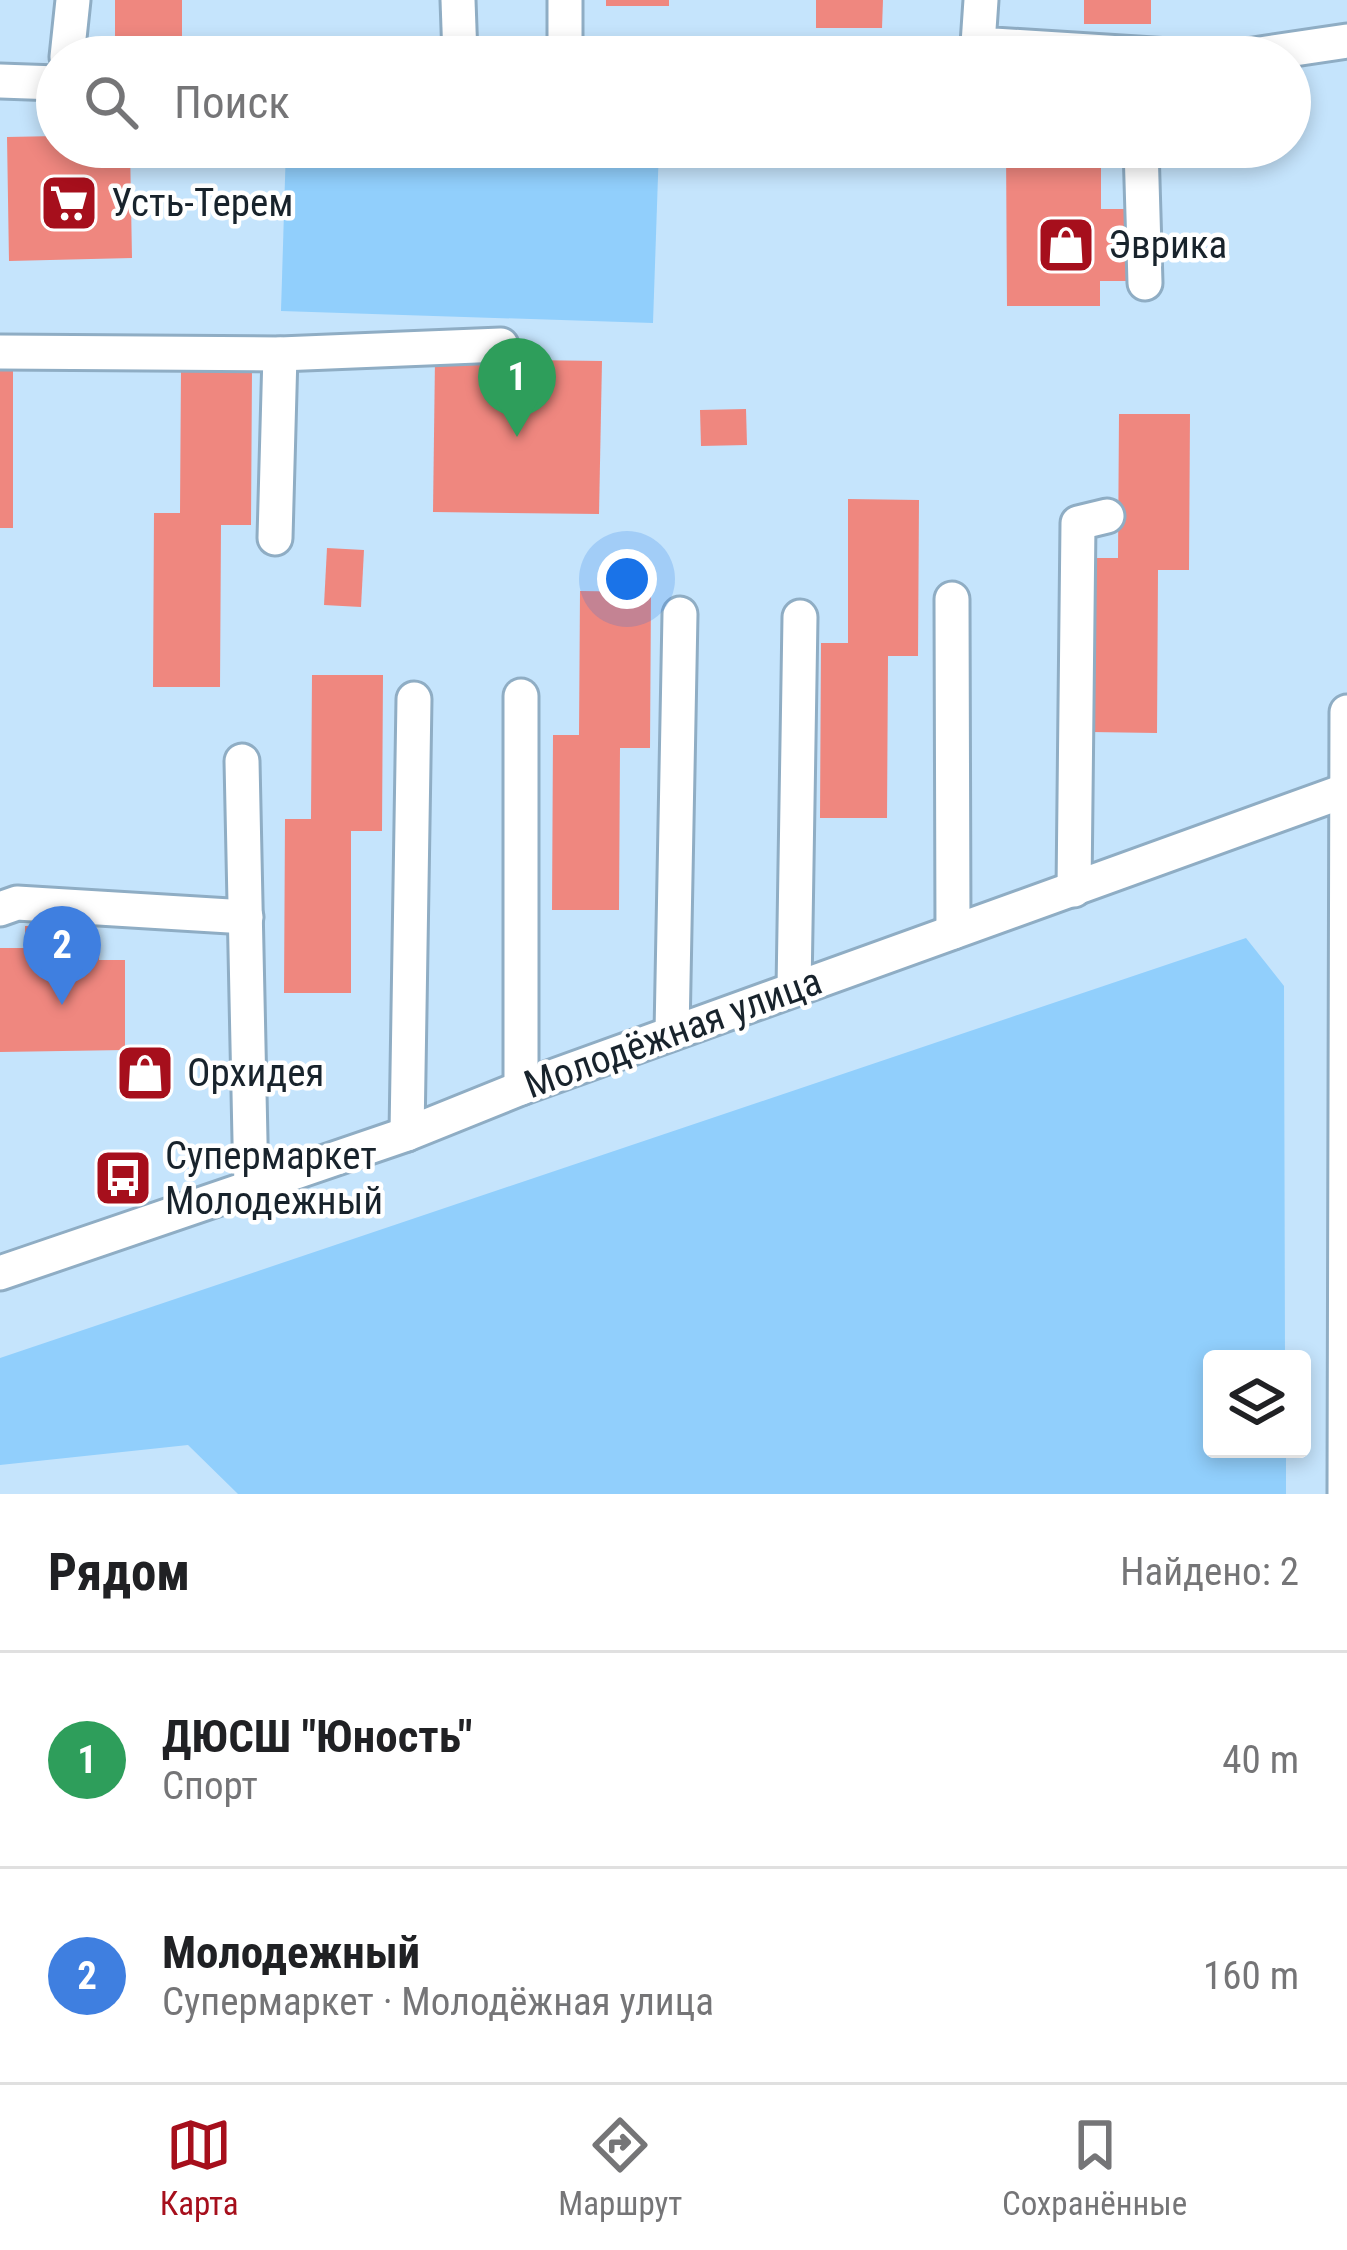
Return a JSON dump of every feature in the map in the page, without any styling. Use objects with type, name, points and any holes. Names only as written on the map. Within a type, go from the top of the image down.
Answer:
[{"type":"street","points":[[70,36],[74,0]]},
{"type":"street","points":[[458,0],[459,36]]},
{"type":"street","points":[[565,0],[565,36]]},
{"type":"street","points":[[979,36],[981,0]]},
{"type":"street","points":[[1311,46],[1347,41]]},
{"type":"street","points":[[0,82],[36,83]]},
{"type":"street","points":[[1142,168],[1145,283]]},
{"type":"street","points":[[0,352],[280,354],[501,345]]},
{"type":"street","points":[[275,538],[280,354]]},
{"type":"street","points":[[1074,890],[1078,523],[1107,516]]},
{"type":"street","points":[[952,599],[953,932]]},
{"type":"street","points":[[672,1034],[680,614]]},
{"type":"street","points":[[794,989],[800,616]]},
{"type":"street","points":[[520,1088],[521,696]]},
{"type":"street","points":[[407,1134],[414,699]]},
{"type":"street","points":[[1345,1494],[1347,712]]},
{"type":"street","points":[[242,761],[250,1187]]},
{"type":"street","name":"Молодёжная улица","points":[[0,1273],[407,1134],[520,1088],[1346,790]]},
{"type":"street","points":[[0,909],[17,902],[246,917]]},
{"type":"shaded area","points":[[285,168],[658,168],[653,323],[281,311]]},
{"type":"shaded area","points":[[1246,938],[1284,986],[1285,1350],[1203,1350],[1203,1458],[1286,1458],[1286,1494],[238,1494],[188,1445],[0,1465],[0,1358]]},
{"type":"building","points":[[115,0],[182,0],[182,36],[115,36]]},
{"type":"building","points":[[606,0],[669,0],[669,6],[606,6]]},
{"type":"building","points":[[816,0],[883,0],[882,28],[816,28]]},
{"type":"building","points":[[1084,0],[1151,0],[1151,24],[1084,24]]},
{"type":"building","name":"Усть-Терем","points":[[36,136],[36,168],[130,168],[132,258],[9,261],[7,137]]},
{"type":"building","name":"Эврика","points":[[1006,168],[1101,168],[1101,209],[1126,209],[1126,281],[1100,281],[1100,306],[1007,306]]},
{"type":"building","points":[[435,359],[602,361],[599,514],[433,512]]},
{"type":"building","points":[[181,369],[252,369],[251,525],[221,525],[220,687],[153,687],[154,513],[180,513]]},
{"type":"building","points":[[0,371],[13,371],[13,528],[0,528]]},
{"type":"building","points":[[746,409],[747,445],[701,446],[700,410]]},
{"type":"building","points":[[1119,414],[1190,414],[1189,570],[1158,570],[1157,733],[1091,732],[1092,558],[1118,558]]},
{"type":"building","points":[[848,499],[919,500],[918,656],[888,656],[887,818],[820,818],[821,643],[848,643]]},
{"type":"building","points":[[327,548],[364,550],[361,607],[324,605]]},
{"type":"building","points":[[580,591],[651,592],[650,748],[620,748],[619,910],[552,910],[553,735],[579,735]]},
{"type":"building","points":[[312,675],[383,675],[382,831],[351,831],[351,993],[284,993],[285,819],[311,819]]},
{"type":"building","points":[[25,926],[79,926],[79,942],[100,942],[99,960],[125,960],[125,1050],[0,1052],[0,948],[25,948]]},
{"type":"building","name":"Орхидея","points":[[134,1050],[158,1050],[157,1096],[134,1096]]},
{"type":"place","name":"Усть-Терем","points":[[69,203]]},
{"type":"place","name":"Эврика","points":[[1066,245]]},
{"type":"place","name":"ДЮСШ \"Юность\"","points":[[517,437]]},
{"type":"place","name":"Молодежный","points":[[62,1005]]},
{"type":"place","name":"Орхидея","points":[[145,1073]]},
{"type":"place","name":"Супермаркет Молодежный","points":[[123,1178]]}]
